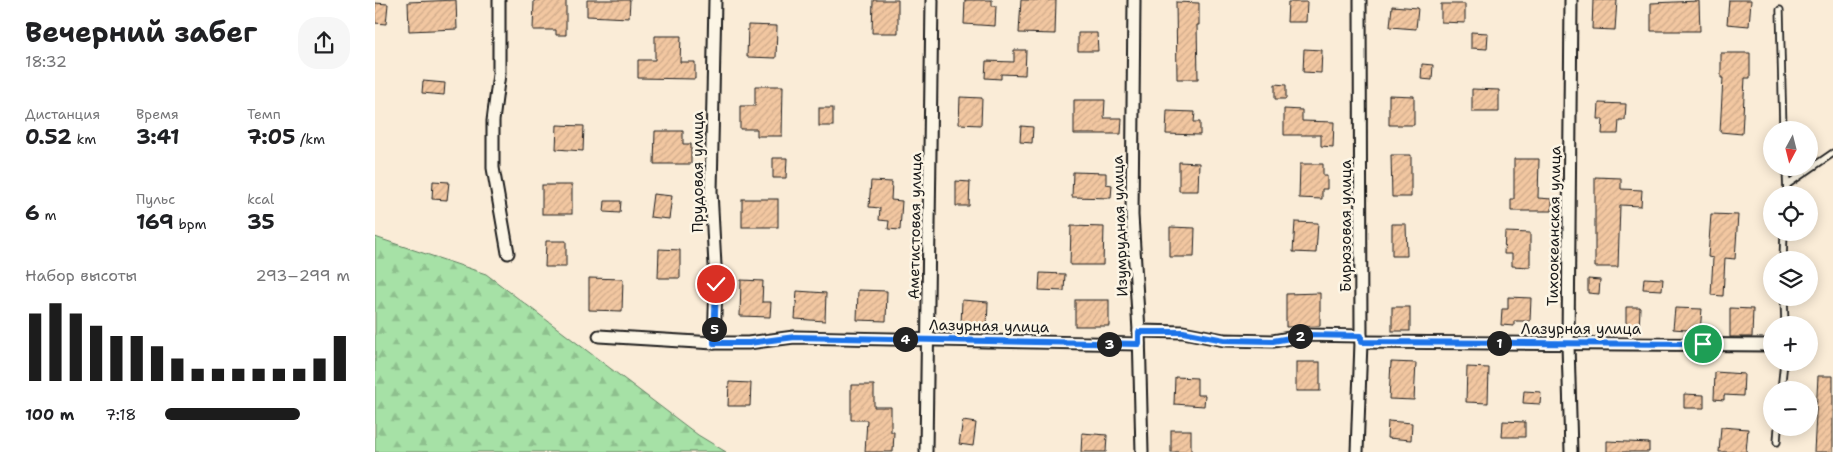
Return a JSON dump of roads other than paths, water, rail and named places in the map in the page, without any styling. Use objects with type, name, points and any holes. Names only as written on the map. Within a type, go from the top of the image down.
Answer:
[{"type":"street","points":[[499,0],[499,74],[493,121],[493,168],[508,253]]},
{"type":"street","name":"Прудовая улица","points":[[714,343],[716,284],[711,191],[715,0]]},
{"type":"street","name":"Аметистовая улица","points":[[926,452],[929,340],[932,0]]},
{"type":"street","name":"Изумрудная улица","points":[[1134,0],[1132,215],[1139,332],[1142,452]]},
{"type":"street","name":"Бирюзовая улица","points":[[1357,452],[1361,339],[1360,0]]},
{"type":"street","name":"Тихоокеанская улица","points":[[1571,0],[1568,344],[1571,452]]},
{"type":"street","name":"Лазурная улица","points":[[1139,332],[1183,332],[1234,340],[1273,341],[1307,335],[1361,339],[1568,344],[1763,345]]},
{"type":"street","name":"Лазурная улица","points":[[599,336],[714,343],[749,343],[795,337],[1139,344]]},
{"type":"lane","points":[[1780,10],[1783,121]]},
{"type":"lane","points":[[1787,176],[1788,184],[1833,153]]},
{"type":"lane","points":[[1777,436],[1777,442]]}]
